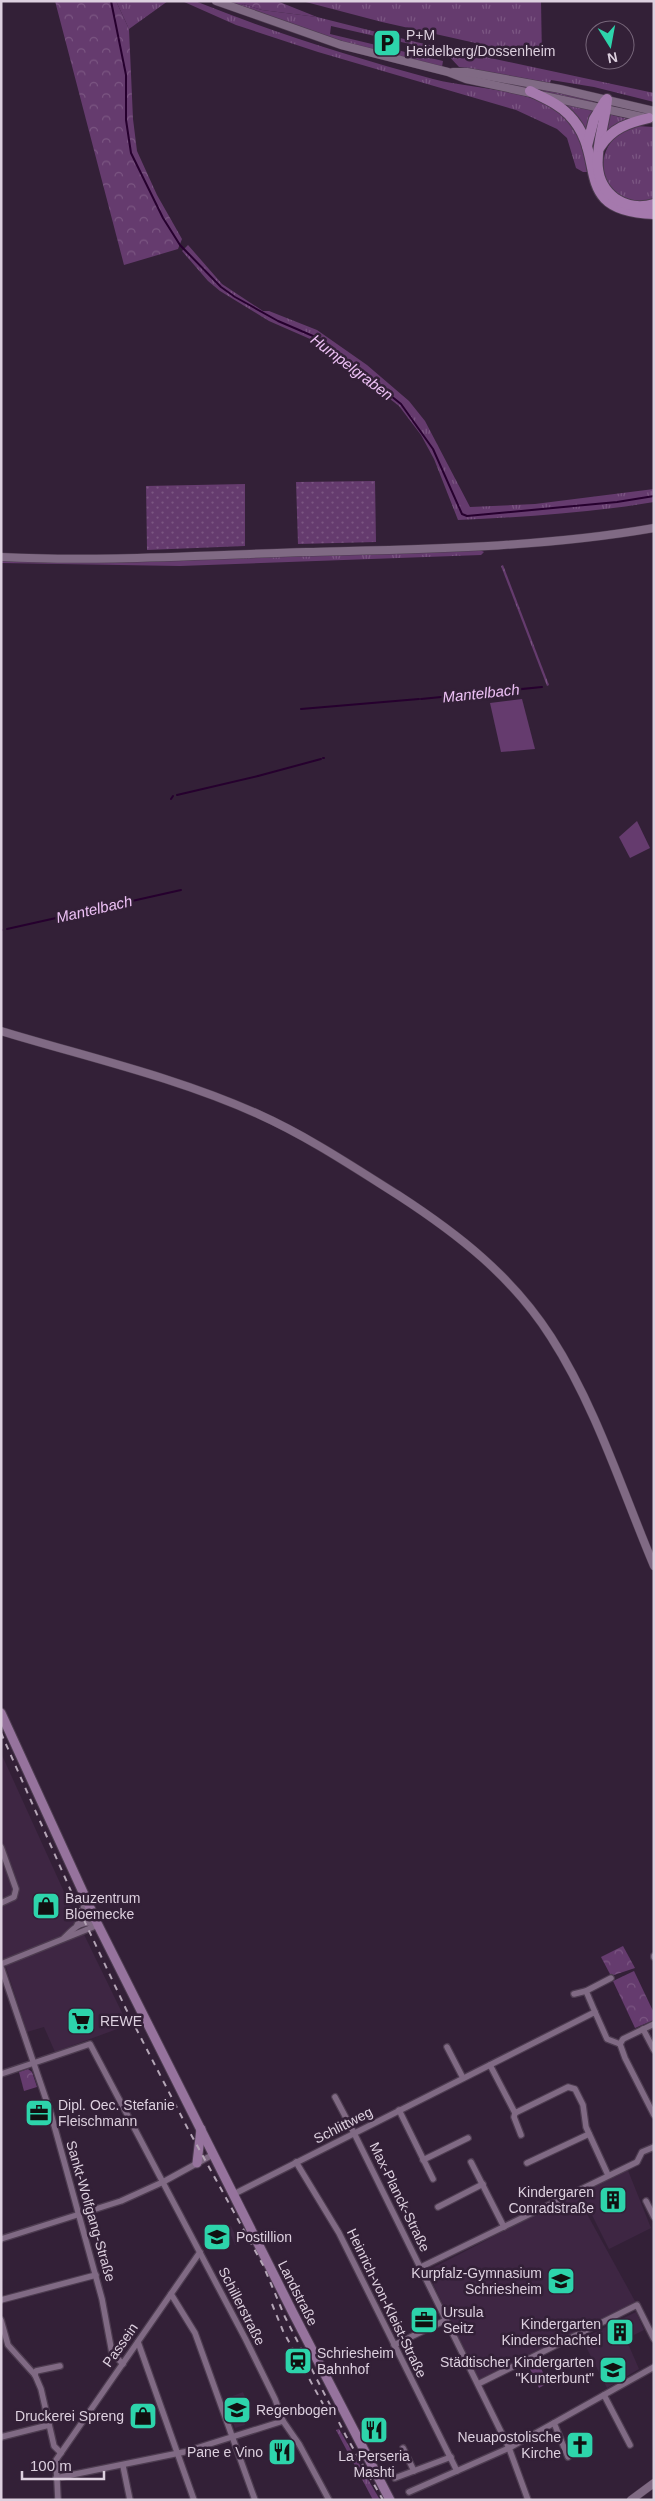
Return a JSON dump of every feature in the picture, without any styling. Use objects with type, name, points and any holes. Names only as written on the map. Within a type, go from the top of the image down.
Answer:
[{"type":"highway","points":[[530,91],[569,114],[587,146],[597,188],[608,203],[628,212],[654,214]]},
{"type":"highway","points":[[587,146],[590,128],[605,105]]},
{"type":"highway","points":[[605,105],[598,150],[598,170],[607,190],[624,203],[635,206],[654,204]]},
{"type":"highway","points":[[598,150],[614,130],[631,122],[652,116]]},
{"type":"main road","name":"Landstraße","points":[[1,1713],[85,1899],[293,2313],[390,2500]]},
{"type":"main road","points":[[197,2163],[201,2128]]},
{"type":"street","points":[[216,1],[341,45],[448,72],[466,79],[605,105]]},
{"type":"street","points":[[448,72],[476,74],[652,116]]},
{"type":"street","points":[[1,557],[112,559],[466,548],[584,538],[654,528]]},
{"type":"street","points":[[1,1031],[188,1087],[260,1114],[343,1160],[428,1214],[474,1248],[524,1299],[563,1356],[592,1414],[654,1566]]},
{"type":"street","points":[[1,1847],[16,1889],[14,1897],[1,1903]]},
{"type":"street","points":[[62,1940],[76,1926],[82,1916],[85,1899]]},
{"type":"street","points":[[76,1926],[89,1922],[98,1925]]},
{"type":"street","points":[[1,1966],[98,1925]]},
{"type":"street","name":"Sankt-Wolfgang-Straße","points":[[1,1966],[34,2063],[80,2215],[96,2274],[112,2353],[123,2364]]},
{"type":"street","points":[[574,1994],[586,1991],[611,1978]]},
{"type":"street","points":[[586,1991],[607,2039],[620,2044]]},
{"type":"street","name":"Schlittweg","points":[[234,2194],[594,2012]]},
{"type":"street","points":[[654,2024],[623,2039],[620,2049],[654,2114]]},
{"type":"street","points":[[643,2029],[654,2050]]},
{"type":"street","name":"Schillerstraße","points":[[34,2063],[90,2044],[276,2399],[283,2421],[299,2444],[329,2500]]},
{"type":"street","points":[[447,2047],[463,2078]]},
{"type":"street","points":[[1,2074],[34,2063]]},
{"type":"street","points":[[490,2065],[515,2113],[514,2117],[521,2135]]},
{"type":"street","points":[[515,2113],[568,2086],[575,2089],[583,2105],[584,2120],[589,2134],[608,2175]]},
{"type":"street","name":"Max-Planck-Straße","points":[[334,2097],[421,2267],[509,2448],[528,2500]]},
{"type":"street","points":[[399,2110],[433,2179]]},
{"type":"street","points":[[527,2163],[589,2134]]},
{"type":"street","points":[[424,2160],[468,2138]]},
{"type":"street","points":[[421,2267],[638,2162],[641,2153],[654,2146]]},
{"type":"street","points":[[1,2238],[121,2201],[163,2182],[214,2154]]},
{"type":"street","name":"Heinrich-von-Kleist-Straße","points":[[296,2162],[339,2233],[457,2471]]},
{"type":"street","points":[[471,2162],[504,2227]]},
{"type":"street","points":[[438,2207],[483,2184]]},
{"type":"street","points":[[646,2202],[654,2217]]},
{"type":"street","name":"Passein","points":[[61,2453],[200,2252]]},
{"type":"street","points":[[1,2300],[96,2274]]},
{"type":"street","points":[[171,2294],[195,2334],[255,2500]]},
{"type":"street","points":[[478,2384],[637,2305],[652,2331],[654,2339]]},
{"type":"street","points":[[1,2320],[8,2345],[35,2375],[41,2389],[55,2448],[61,2453],[55,2464],[58,2500]]},
{"type":"street","points":[[394,2345],[446,2320]]},
{"type":"street","points":[[138,2342],[194,2500]]},
{"type":"street","points":[[1,2346],[8,2345]]},
{"type":"street","points":[[35,2375],[36,2372],[60,2366]]},
{"type":"street","points":[[409,2492],[509,2448],[654,2368]]},
{"type":"street","points":[[604,2395],[630,2445]]},
{"type":"street","points":[[56,2478],[178,2454],[283,2421]]},
{"type":"street","points":[[554,2423],[568,2457]]},
{"type":"street","points":[[1,2437],[49,2425]]},
{"type":"street","points":[[403,2448],[414,2471]]},
{"type":"street","points":[[395,2478],[451,2457]]},
{"type":"street","points":[[123,2466],[130,2500]]},
{"type":"street","points":[[632,2499],[654,2483]]},
{"type":"shaded area","points":[[1,1753],[75,1916],[128,2025],[55,2052],[44,2027],[27,2032],[4,1961],[1,1962]]},
{"type":"shaded area","points":[[627,2168],[651,2228],[609,2249],[580,2191]]},
{"type":"shaded area","points":[[576,2194],[636,2303],[479,2380],[427,2271]]},
{"type":"shaded area","name":"Postillion","points":[[231,2226],[239,2243],[235,2245],[230,2233],[206,2245],[203,2240]]},
{"type":"shaded area","points":[[636,2312],[644,2330],[626,2339],[639,2369],[607,2388],[582,2339]]},
{"type":"shaded area","name":"Regenbogen","points":[[243,2392],[250,2409],[241,2412],[245,2425],[235,2428],[225,2399]]},
{"type":"green space","points":[[55,1],[116,1],[129,29],[133,119],[137,151],[157,195],[182,239],[178,249],[124,265]]},
{"type":"green space","points":[[116,1],[168,1],[129,29]]},
{"type":"green space","points":[[182,1],[195,1],[283,34],[403,71],[449,83],[500,90],[549,105],[569,119],[574,126],[583,148],[587,172],[576,168],[567,138],[557,129],[516,110],[318,52],[236,25]]},
{"type":"green space","points":[[225,1],[277,1],[317,17],[262,10],[243,4],[238,7]]},
{"type":"green space","points":[[302,1],[541,1],[542,58],[382,22]]},
{"type":"green space","points":[[243,4],[262,10],[317,17],[416,42],[654,93],[654,102],[594,87],[551,80],[550,83],[459,67],[445,52],[331,26],[330,34],[443,61],[442,67],[390,55],[238,7]]},
{"type":"green space","points":[[465,75],[585,98],[594,102],[593,103]]},
{"type":"green space","points":[[563,103],[595,111],[586,138]]},
{"type":"green space","points":[[608,114],[633,120],[603,133]]},
{"type":"green space","points":[[637,126],[654,127],[654,201],[634,202],[625,199],[610,187],[606,178],[604,160],[611,142],[619,134]]},
{"type":"green space","points":[[188,245],[222,284],[263,311],[269,311],[317,330],[367,365],[409,401],[425,421],[470,507],[535,504],[654,489],[654,502],[556,514],[458,520],[434,459],[421,435],[399,406],[317,342],[269,321],[220,291],[208,281],[182,251]]},
{"type":"green space","points":[[375,481],[376,542],[298,544],[296,482]]},
{"type":"green space","points":[[245,484],[245,546],[147,550],[146,486]]},
{"type":"green space","points":[[480,550],[484,552],[481,555],[180,566],[1,563],[1,561],[102,562]]},
{"type":"green space","points":[[503,565],[549,685],[547,686],[501,566]]},
{"type":"green space","points":[[522,699],[535,749],[501,752],[490,703]]},
{"type":"green space","points":[[637,821],[650,848],[630,858],[619,837]]},
{"type":"green space","points":[[623,1946],[635,1968],[611,1976],[601,1957]]},
{"type":"green space","points":[[634,1971],[654,2013],[654,2020],[635,2028],[613,1981]]},
{"type":"green space","points":[[28,2069],[32,2072],[37,2087],[24,2091],[19,2072]]},
{"type":"green space","points":[[537,2360],[548,2383],[539,2388],[528,2365]]},
{"type":"green space","points":[[339,2429],[380,2500],[373,2500],[336,2430]]},
{"type":"waterway","name":"Humpelgraben","points":[[111,1],[126,75],[126,120],[131,153],[163,218],[180,245],[221,287],[278,321],[320,339],[401,404],[433,449],[462,514],[467,516],[617,502],[654,496]]},
{"type":"waterway","name":"Mantelbach","points":[[421,699],[542,687]]},
{"type":"waterway","name":"Mantelbach","points":[[301,709],[419,699]]},
{"type":"waterway","name":"Mantelbach","points":[[258,776],[321,759]]},
{"type":"waterway","name":"Mantelbach","points":[[177,795],[258,776]]},
{"type":"waterway","name":"Mantelbach","points":[[7,929],[181,890]]},
{"type":"railway","points":[[1,1733],[82,1916],[126,2009],[188,2129],[263,2265],[285,2317],[346,2436],[383,2500]]},
{"type":"railway","points":[[272,2304],[283,2331],[323,2404]]},
{"type":"place","name":"P+M Heidelberg/Dossenheim","points":[[387,43]]},
{"type":"place","name":"Bauzentrum Bloemecke","points":[[46,1906]]},
{"type":"place","name":"REWE","points":[[81,2021]]},
{"type":"place","name":"Dipl. Oec. Stefanie Fleischmann","points":[[39,2113]]},
{"type":"place","name":"Kindergaren Conradstraße","points":[[613,2200]]},
{"type":"place","name":"Postillion","points":[[217,2237]]},
{"type":"place","name":"Kurpfalz-Gymnasium Schriesheim","points":[[561,2281]]},
{"type":"place","name":"Ursula Seitz","points":[[424,2320]]},
{"type":"place","name":"Kindergarten Kinderschachtel","points":[[620,2332]]},
{"type":"place","name":"Schriesheim Bahnhof","points":[[298,2361]]},
{"type":"place","name":"Städtischer Kindergarten \"Kunterbunt\"","points":[[613,2370]]},
{"type":"place","name":"Regenbogen","points":[[237,2410]]},
{"type":"place","name":"Druckerei Spreng","points":[[143,2416]]},
{"type":"place","name":"La Perseria Mashti","points":[[374,2430]]},
{"type":"place","name":"Neuapostolische Kirche","points":[[580,2445]]},
{"type":"place","name":"Pane e Vino","points":[[282,2452]]}]
